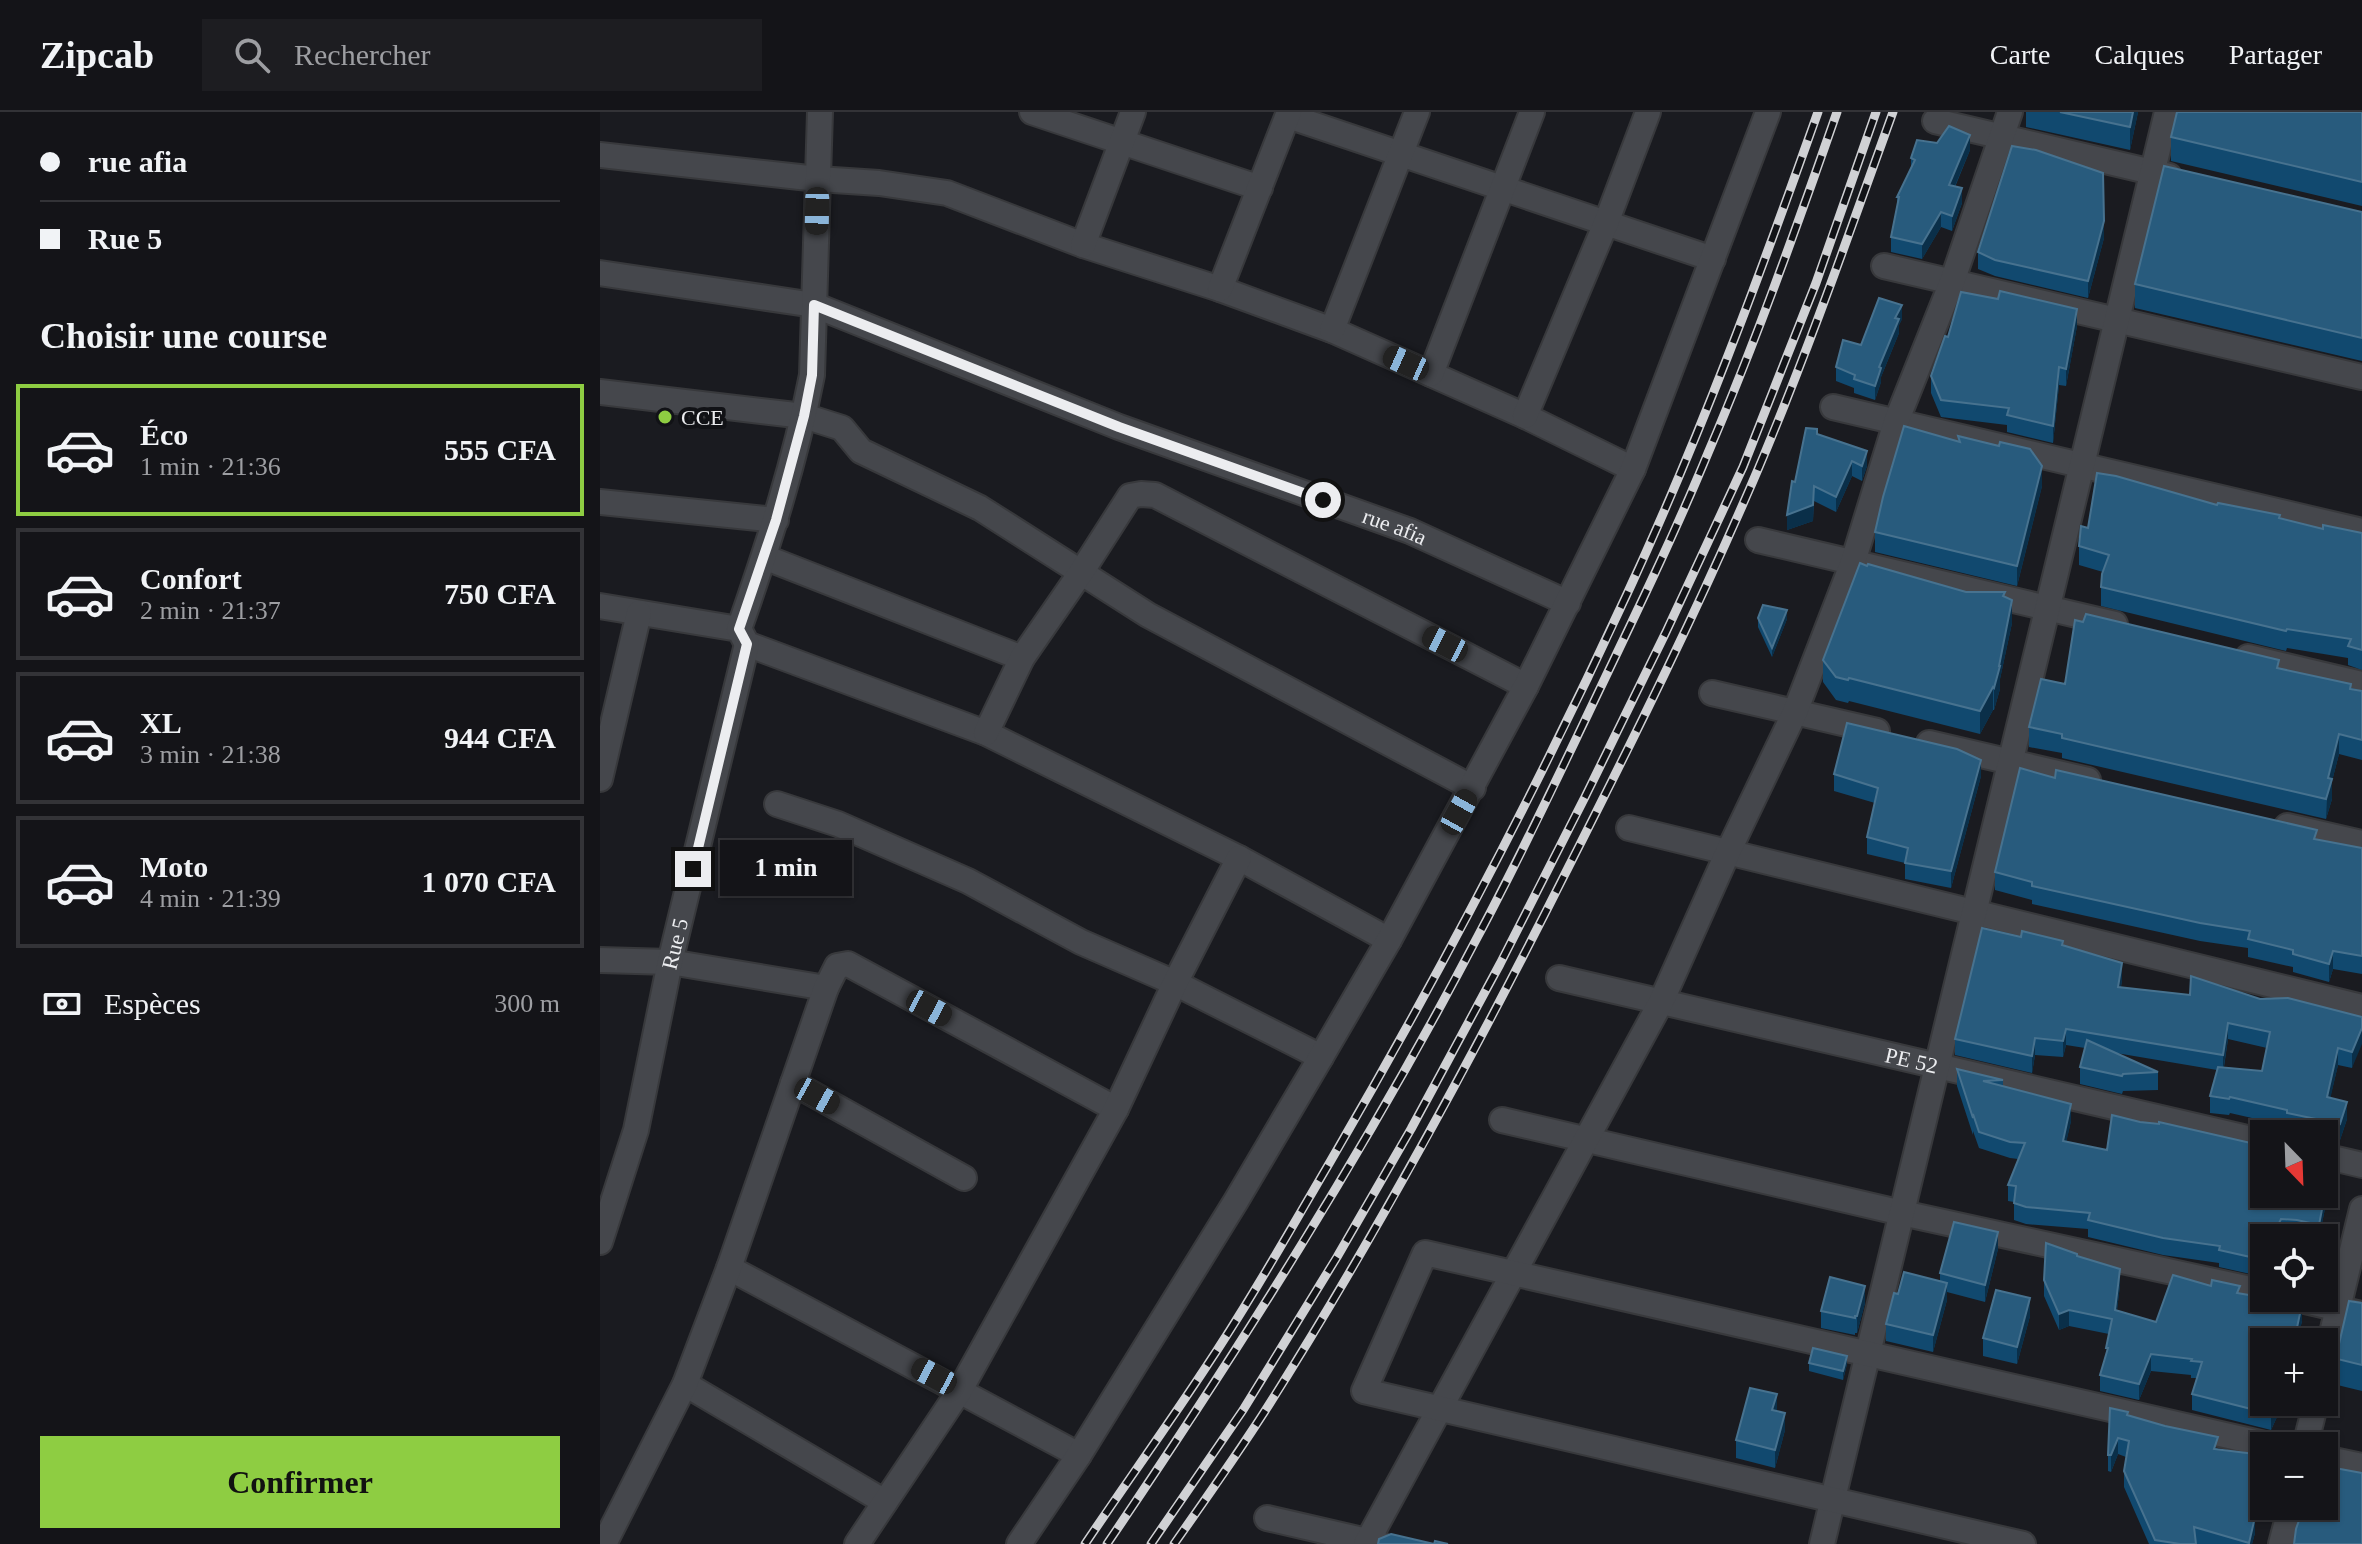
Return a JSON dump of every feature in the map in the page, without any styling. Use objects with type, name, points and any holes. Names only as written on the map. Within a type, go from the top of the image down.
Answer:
[{"type":"street","name":"Rue 5","points":[[600,1242],[636,1130],[670,962],[743,637],[804,416],[812,375],[820,112]]},
{"type":"street","points":[[1032,112],[1260,188]]},
{"type":"street","points":[[1083,245],[1133,112]]},
{"type":"street","points":[[1332,330],[1417,112]]},
{"type":"street","points":[[1431,374],[1532,112]]},
{"type":"street","points":[[1525,416],[1606,223],[1648,112]]},
{"type":"street","points":[[1019,1544],[1079,1455],[1236,1201],[1389,940],[1473,788],[1633,469],[1768,112]]},
{"type":"street","points":[[1267,1518],[1371,1543],[1512,1273],[1588,1140],[1661,1002],[1795,712],[1853,562],[1896,422],[1952,282],[2010,112]]},
{"type":"street","points":[[1822,1544],[2167,112]]},
{"type":"street","points":[[1220,289],[1288,114],[1713,259]]},
{"type":"street","points":[[1935,121],[2198,182]]},
{"type":"street","points":[[600,155],[879,183],[947,193],[1083,245],[1220,289],[1332,330],[1525,416],[1633,469]]},
{"type":"street","points":[[1884,266],[2362,377]]},
{"type":"street","name":"rue afia","points":[[600,273],[814,305],[1119,427],[1410,531],[1568,603]]},
{"type":"street","points":[[600,392],[804,416],[842,428],[861,451],[980,508],[1148,615],[1473,788]]},
{"type":"street","points":[[1833,407],[2362,531]]},
{"type":"street","points":[[986,733],[1022,658],[1130,496],[1155,495],[1526,686]]},
{"type":"street","points":[[600,502],[776,520]]},
{"type":"street","points":[[1758,540],[2138,630]]},
{"type":"street","points":[[764,557],[1022,658]]},
{"type":"street","points":[[600,606],[711,623],[986,733],[1239,858],[1389,940]]},
{"type":"street","points":[[600,779],[639,613]]},
{"type":"street","points":[[2227,652],[2362,684]]},
{"type":"street","points":[[1712,693],[2118,787]]},
{"type":"street","points":[[777,804],[838,824],[968,881],[1081,942],[1175,983],[1321,1057]]},
{"type":"street","points":[[2270,822],[2362,843]]},
{"type":"street","points":[[1629,828],[2362,1007]]},
{"type":"street","points":[[857,1544],[960,1390],[1116,1109],[1175,983],[1239,858]]},
{"type":"street","points":[[600,960],[670,962],[826,988]]},
{"type":"street","points":[[604,1544],[685,1384],[729,1268],[826,988],[837,966],[848,964],[1116,1109]]},
{"type":"street","name":"PE 52","points":[[1559,978],[2250,1139]]},
{"type":"street","points":[[793,1083],[964,1178]]},
{"type":"street","points":[[1502,1120],[1902,1213],[2250,1289]]},
{"type":"street","points":[[2338,1159],[2362,1165]]},
{"type":"street","points":[[2362,1209],[2338,1308],[2362,1314]]},
{"type":"street","points":[[2023,1544],[1364,1391],[1425,1253],[2250,1441]]},
{"type":"street","points":[[729,1268],[1079,1455]]},
{"type":"street","points":[[685,1384],[885,1502]]},
{"type":"street","points":[[2338,1461],[2362,1466]]},
{"type":"street","points":[[2281,1544],[2287,1520]]},
{"type":"building","points":[[2060,112],[2133,112],[2130,127]]},
{"type":"building","points":[[2177,112],[2362,112],[2362,182],[2171,137]]},
{"type":"building","points":[[1949,126],[1970,135],[1949,185],[1962,188],[1952,216],[1941,212],[1922,244],[1891,237],[1897,197],[1915,160],[1911,158],[1917,140],[1937,143]]},
{"type":"building","points":[[2012,146],[2036,150],[2103,173],[2104,221],[2088,281],[1995,260],[1978,252]]},
{"type":"building","points":[[2164,166],[2362,212],[2362,338],[2135,284]]},
{"type":"building","points":[[2000,291],[2077,309],[2066,369],[2059,367],[2053,426],[2007,415],[2009,408],[1941,400],[1931,376],[1945,336],[1948,337],[1961,292],[1998,299]]},
{"type":"building","points":[[1879,298],[1902,305],[1895,318],[1899,319],[1879,367],[1875,386],[1854,379],[1855,375],[1836,367],[1843,340],[1861,345]]},
{"type":"building","points":[[1904,426],[1960,442],[1958,436],[1999,446],[2000,442],[2030,449],[2042,466],[2017,566],[1875,532]]},
{"type":"building","points":[[1806,428],[1817,429],[1817,434],[1867,451],[1862,466],[1852,461],[1836,497],[1814,486],[1813,505],[1787,515],[1792,481],[1795,482]]},
{"type":"building","points":[[2097,473],[2217,505],[2280,515],[2279,518],[2323,529],[2323,525],[2362,533],[2362,650],[2348,646],[2351,639],[2286,631],[2101,587],[2109,555],[2079,546],[2081,526],[2088,528]]},
{"type":"building","points":[[1860,563],[1966,592],[2005,592],[2003,596],[2012,600],[1994,688],[1980,711],[1836,677],[1823,660]]},
{"type":"building","points":[[1763,605],[1787,610],[1772,648],[1758,618]]},
{"type":"building","points":[[2086,614],[2279,660],[2277,668],[2351,684],[2350,689],[2362,691],[2362,740],[2339,734],[2326,799],[2062,738],[2062,734],[2029,727],[2041,679],[2065,684],[2075,620],[2083,622]]},
{"type":"building","points":[[1847,723],[1957,749],[1981,760],[1951,871],[1905,863],[1908,848],[1867,837],[1878,788],[1834,774]]},
{"type":"building","points":[[2020,768],[2055,778],[2056,770],[2317,830],[2314,839],[2362,848],[2362,956],[2333,951],[2329,964],[2293,954],[2293,950],[2248,939],[2250,931],[2032,886],[2032,882],[1995,872]]},
{"type":"building","points":[[1982,928],[2021,937],[2022,931],[2063,941],[2062,945],[2122,963],[2118,987],[2190,995],[2191,976],[2260,999],[2288,998],[2362,1017],[2362,1028],[2352,1052],[2338,1048],[2327,1097],[2347,1102],[2340,1124],[2338,1120],[2321,1120],[2230,1097],[2210,1096],[2218,1067],[2262,1071],[2270,1032],[2228,1023],[2223,1055],[2066,1029],[2063,1041],[2035,1038],[2032,1056],[1955,1039]]},
{"type":"building","points":[[2087,1040],[2158,1072],[2122,1076],[2080,1067]]},
{"type":"building","points":[[1957,1069],[2003,1080],[1983,1081],[2071,1104],[2063,1141],[2107,1150],[2112,1115],[2140,1122],[2159,1122],[2250,1143],[2250,1208],[2322,1208],[2319,1224],[2281,1219],[2279,1224],[2250,1224],[2250,1257],[2219,1250],[2220,1246],[2163,1238],[2088,1220],[2090,1213],[2026,1207],[2014,1203],[2016,1186],[2008,1185],[2025,1143],[2010,1142],[1979,1132],[1973,1114],[1973,1118]]},
{"type":"building","points":[[1954,1222],[1998,1232],[1985,1285],[1940,1273]]},
{"type":"building","points":[[2046,1243],[2120,1269],[2115,1310],[2156,1322],[2173,1275],[2211,1286],[2212,1280],[2240,1286],[2237,1293],[2250,1295],[2250,1312],[2300,1312],[2297,1328],[2250,1328],[2250,1409],[2192,1394],[2202,1362],[2192,1359],[2151,1354],[2139,1384],[2100,1375],[2112,1319],[2069,1310],[2059,1314],[2044,1280]]},
{"type":"building","points":[[1904,1272],[1947,1283],[1933,1335],[1886,1324],[1894,1293],[1898,1294]]},
{"type":"building","points":[[1830,1277],[1865,1286],[1855,1318],[1821,1311]]},
{"type":"building","points":[[1996,1290],[2030,1298],[2017,1347],[1983,1338]]},
{"type":"building","points":[[2349,1301],[2362,1303],[2362,1365],[2338,1359]]},
{"type":"building","points":[[1813,1348],[1847,1356],[1843,1371],[1809,1363]]},
{"type":"building","points":[[1750,1388],[1777,1394],[1772,1410],[1785,1413],[1775,1450],[1736,1440]]},
{"type":"building","points":[[2110,1408],[2165,1426],[2218,1437],[2214,1449],[2250,1453],[2250,1520],[2254,1520],[2249,1543],[2194,1527],[2196,1544],[2155,1540],[2124,1471],[2129,1441],[2118,1438],[2111,1455],[2108,1455]]},
{"type":"building","points":[[2338,1469],[2362,1473],[2362,1544],[2294,1544],[2299,1520],[2338,1520]]},
{"type":"building","points":[[1391,1534],[1434,1544],[1378,1544],[1379,1539]]},
{"type":"railway","points":[[1085,1544],[1237,1319],[1409,1023],[1522,811],[1654,535],[1751,295],[1818,112]]},
{"type":"railway","points":[[1107,1544],[1206,1396],[1347,1169],[1436,1014],[1512,871],[1672,537],[1726,411],[1837,112]]},
{"type":"railway","points":[[1151,1544],[1243,1410],[1337,1257],[1411,1129],[1500,964],[1585,797],[1743,467],[1816,283],[1876,112]]},
{"type":"railway","points":[[1174,1544],[1265,1411],[1385,1211],[1497,1006],[1643,719],[1759,467],[1812,335],[1893,112]]},
{"type":"place","name":"CCE","points":[[665,417]]},
{"type":"route","points":[[693,869],[747,644],[739,629],[776,520],[804,416],[812,375],[814,305],[1119,427],[1323,500]]}]
